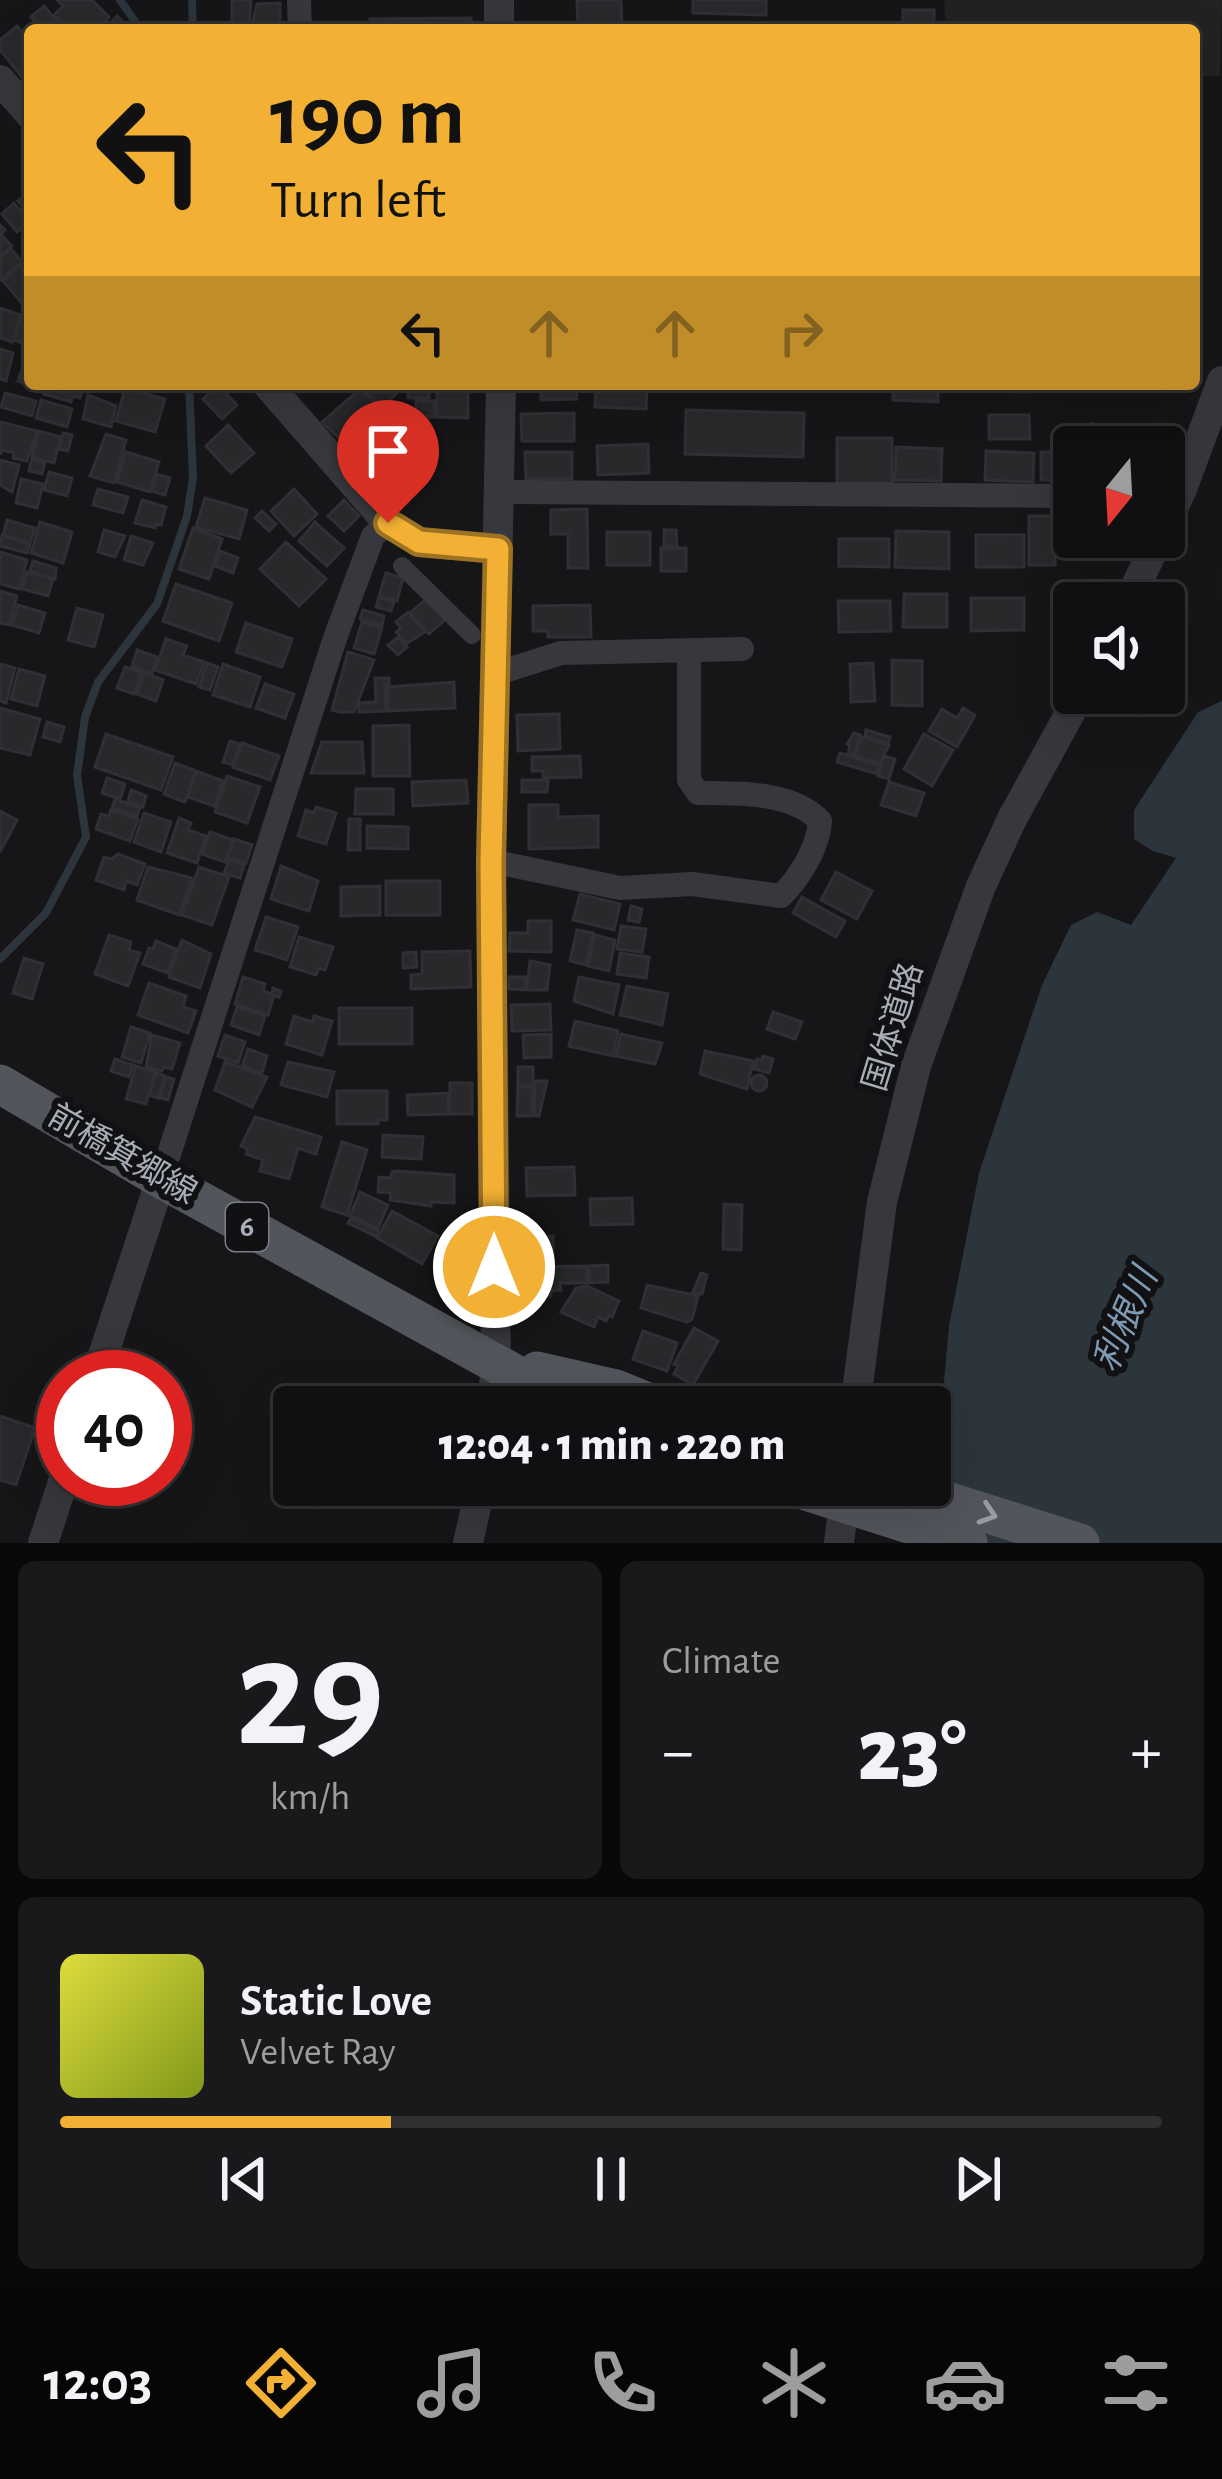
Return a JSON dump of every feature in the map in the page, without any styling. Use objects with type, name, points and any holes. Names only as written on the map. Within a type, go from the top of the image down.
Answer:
[{"type":"main road","name":"前橋箕郷線","points":[[0,1084],[160,1179],[536,1386]]},
{"type":"main road","name":"前橋箕郷線","points":[[496,1364],[602,1386]]},
{"type":"main road","points":[[951,1502],[1080,1543]]},
{"type":"main road","points":[[853,1506],[968,1543]]},
{"type":"street","points":[[0,80],[24,107]]},
{"type":"street","points":[[1185,482],[1222,381]]},
{"type":"street","points":[[272,390],[388,523],[419,542],[498,549]]},
{"type":"street","points":[[494,1386],[491,861],[501,390]]},
{"type":"street","points":[[501,492],[1053,496]]},
{"type":"street","points":[[105,1350],[335,638],[373,536],[388,523]]},
{"type":"street","points":[[402,566],[472,635]]},
{"type":"street","points":[[495,674],[561,653],[742,649]]},
{"type":"street","points":[[491,861],[620,888],[692,884],[781,896],[790,887],[819,835],[820,821],[810,810],[749,793],[698,793],[688,780],[689,650]]},
{"type":"street","name":"国体道路","points":[[858,1386],[881,1202],[916,1066],[981,886],[1070,714]]},
{"type":"street","points":[[43,1543],[55,1506]]},
{"type":"street","points":[[468,1543],[476,1506]]},
{"type":"street","points":[[839,1543],[843,1506]]},
{"type":"shaded area","points":[[944,0],[1222,0],[1220,76],[1200,76],[1200,24],[946,24]]},
{"type":"water","name":"利根川","points":[[1222,701],[1222,1543],[936,1543],[937,1506],[951,1506],[951,1386],[944,1386],[949,1326],[979,1173],[1042,985],[1071,925],[1097,912],[1131,925],[1176,858],[1134,839],[1134,810],[1198,712]]},
{"type":"building","points":[[57,0],[92,0],[109,17],[103,24],[63,24],[54,15],[63,6]]},
{"type":"building","points":[[232,0],[251,0],[249,24],[232,24]]},
{"type":"building","points":[[577,0],[621,0],[622,24],[578,24]]},
{"type":"building","points":[[693,0],[766,0],[766,15],[693,13]]},
{"type":"building","points":[[280,3],[280,24],[252,24],[257,4]]},
{"type":"building","points":[[44,6],[59,24],[37,24],[31,17]]},
{"type":"building","points":[[903,10],[934,10],[934,24],[903,24]]},
{"type":"building","points":[[471,18],[471,24],[370,24],[370,19]]},
{"type":"building","points":[[17,26],[24,35],[22,77],[0,50],[0,40]]},
{"type":"building","points":[[14,203],[24,215],[24,226],[17,232],[2,214]]},
{"type":"building","points":[[0,225],[12,246],[0,256]]},
{"type":"building","points":[[11,249],[22,262],[0,280],[0,258]]},
{"type":"building","points":[[21,265],[24,306],[3,281]]},
{"type":"building","points":[[0,308],[21,315],[12,342],[0,338]]},
{"type":"building","points":[[22,317],[24,318],[22,343],[14,340]]},
{"type":"building","points":[[0,349],[13,353],[6,381],[0,379]]},
{"type":"building","points":[[45,390],[83,390],[71,402],[44,394]]},
{"type":"building","points":[[124,390],[165,399],[155,432],[116,421]]},
{"type":"building","points":[[213,390],[223,390],[237,405],[222,419],[203,399]]},
{"type":"building","points":[[359,390],[383,410],[347,446],[322,422]]},
{"type":"building","points":[[365,390],[399,391],[383,407]]},
{"type":"building","points":[[408,390],[429,390],[429,398],[408,398]]},
{"type":"building","points":[[437,390],[468,390],[468,418],[437,417]]},
{"type":"building","points":[[541,390],[576,390],[577,399],[541,400]]},
{"type":"building","points":[[596,390],[647,390],[646,409],[595,407]]},
{"type":"building","points":[[893,390],[938,390],[938,402],[893,400]]},
{"type":"building","points":[[5,393],[36,401],[32,416],[1,407]]},
{"type":"building","points":[[88,395],[116,406],[111,427],[83,419]]},
{"type":"building","points":[[41,400],[72,409],[67,427],[36,418]]},
{"type":"building","points":[[416,401],[434,401],[434,417],[416,417]]},
{"type":"building","points":[[686,410],[804,413],[803,457],[685,454]]},
{"type":"building","points":[[574,413],[574,441],[522,441],[521,414]]},
{"type":"building","points":[[989,415],[1029,415],[1030,439],[989,439]]},
{"type":"building","points":[[0,422],[37,431],[27,461],[2,450],[0,455]]},
{"type":"building","points":[[228,425],[254,453],[231,473],[206,446]]},
{"type":"building","points":[[39,431],[61,437],[54,463],[32,457]]},
{"type":"building","points":[[63,433],[72,435],[68,451],[59,449]]},
{"type":"building","points":[[106,434],[126,440],[114,483],[90,476]]},
{"type":"building","points":[[837,438],[892,438],[892,483],[837,483]]},
{"type":"building","points":[[648,444],[649,473],[598,475],[597,446]]},
{"type":"building","points":[[896,447],[942,449],[941,481],[895,480]]},
{"type":"building","points":[[986,451],[1034,453],[1033,482],[985,480]]},
{"type":"building","points":[[126,452],[159,462],[150,492],[117,482]]},
{"type":"building","points":[[525,452],[572,452],[572,479],[526,479]]},
{"type":"building","points":[[1041,452],[1053,452],[1053,480],[1041,480]]},
{"type":"building","points":[[32,459],[45,463],[42,474],[29,471]]},
{"type":"building","points":[[0,460],[19,465],[12,492],[0,485]]},
{"type":"building","points":[[49,472],[72,478],[67,496],[44,490]]},
{"type":"building","points":[[157,474],[170,478],[165,495],[152,491]]},
{"type":"building","points":[[21,479],[43,484],[37,508],[16,503]]},
{"type":"building","points":[[98,489],[128,497],[123,513],[93,505]]},
{"type":"building","points":[[294,489],[317,514],[294,536],[271,511]]},
{"type":"building","points":[[205,498],[247,510],[239,539],[196,527]]},
{"type":"building","points":[[142,500],[166,507],[161,525],[135,523]]},
{"type":"building","points":[[344,500],[359,516],[344,531],[328,516]]},
{"type":"building","points":[[587,509],[588,568],[568,568],[568,534],[551,534],[551,510]]},
{"type":"building","points":[[262,511],[276,524],[269,531],[255,518]]},
{"type":"building","points":[[1029,516],[1053,516],[1055,565],[1029,565]]},
{"type":"building","points":[[7,520],[35,528],[30,543],[3,535]]},
{"type":"building","points":[[40,522],[72,532],[63,563],[31,553]]},
{"type":"building","points":[[315,522],[344,548],[327,566],[299,541]]},
{"type":"building","points":[[193,528],[222,539],[209,579],[179,569]]},
{"type":"building","points":[[104,530],[125,536],[115,557],[98,552]]},
{"type":"building","points":[[664,530],[676,530],[677,546],[664,546]]},
{"type":"building","points":[[896,531],[949,532],[949,569],[895,567]]},
{"type":"building","points":[[607,532],[650,532],[650,565],[607,565]]},
{"type":"building","points":[[976,535],[1024,535],[1024,567],[976,567]]},
{"type":"building","points":[[2,536],[30,544],[27,553],[0,546]]},
{"type":"building","points":[[131,536],[153,543],[143,565],[124,560]]},
{"type":"building","points":[[839,539],[889,539],[889,567],[839,566]]},
{"type":"building","points":[[286,542],[326,579],[299,606],[260,569]]},
{"type":"building","points":[[661,548],[686,548],[686,571],[661,571]]},
{"type":"building","points":[[220,551],[238,558],[233,573],[215,566]]},
{"type":"building","points":[[0,552],[27,560],[19,589],[0,584]]},
{"type":"building","points":[[33,561],[56,568],[55,579],[30,571]]},
{"type":"building","points":[[27,572],[53,579],[48,596],[22,589]]},
{"type":"building","points":[[386,573],[403,578],[397,601],[379,596]]},
{"type":"building","points":[[176,584],[232,603],[219,641],[163,621]]},
{"type":"building","points":[[0,591],[17,596],[9,625],[0,623]]},
{"type":"building","points":[[904,594],[947,594],[947,627],[903,627]]},
{"type":"building","points":[[379,597],[394,602],[391,611],[376,607]]},
{"type":"building","points":[[427,598],[446,619],[429,634],[410,613]]},
{"type":"building","points":[[971,598],[1024,598],[1024,630],[971,631]]},
{"type":"building","points":[[838,601],[890,601],[891,631],[839,632]]},
{"type":"building","points":[[18,605],[45,613],[39,633],[12,625]]},
{"type":"building","points":[[590,605],[591,637],[548,637],[548,631],[533,631],[533,606]]},
{"type":"building","points":[[77,608],[103,615],[94,647],[68,640]]},
{"type":"building","points":[[363,610],[384,616],[382,625],[360,619]]},
{"type":"building","points":[[408,612],[425,632],[407,643],[396,632],[401,628],[396,622]]},
{"type":"building","points":[[362,622],[382,628],[374,654],[354,648]]},
{"type":"building","points":[[246,623],[292,639],[282,667],[236,652]]},
{"type":"building","points":[[398,637],[407,647],[398,655],[388,645]]},
{"type":"building","points":[[166,639],[187,646],[183,655],[204,662],[196,684],[155,670]]},
{"type":"building","points":[[137,650],[157,657],[152,673],[132,666]]},
{"type":"building","points":[[348,652],[374,660],[354,712],[340,712],[332,710]]},
{"type":"building","points":[[892,660],[922,661],[922,706],[892,705]]},
{"type":"building","points":[[207,663],[218,667],[210,690],[199,687]]},
{"type":"building","points":[[873,663],[875,701],[851,702],[850,664]]},
{"type":"building","points":[[0,664],[15,668],[6,703],[0,701]]},
{"type":"building","points":[[223,664],[260,677],[250,707],[213,695]]},
{"type":"building","points":[[125,667],[141,672],[134,694],[117,688]]},
{"type":"building","points":[[19,669],[45,676],[37,706],[11,699]]},
{"type":"building","points":[[144,673],[163,680],[156,701],[137,694]]},
{"type":"building","points":[[375,678],[389,678],[386,711],[359,712],[359,703],[376,702]]},
{"type":"building","points":[[454,682],[455,708],[388,711],[387,687]]},
{"type":"building","points":[[265,684],[294,694],[285,718],[256,708]]},
{"type":"building","points":[[0,708],[40,719],[30,755],[0,748]]},
{"type":"building","points":[[963,708],[975,715],[957,747],[929,731],[942,709],[957,718]]},
{"type":"building","points":[[559,714],[560,749],[518,751],[517,715]]},
{"type":"building","points":[[47,722],[64,727],[60,742],[43,737]]},
{"type":"building","points":[[409,725],[410,776],[373,776],[373,726]]},
{"type":"building","points":[[866,730],[890,737],[888,744],[865,736]]},
{"type":"building","points":[[854,733],[860,735],[854,755],[848,754],[847,744]]},
{"type":"building","points":[[106,734],[173,757],[161,790],[95,767]]},
{"type":"building","points":[[924,734],[953,750],[932,786],[904,769]]},
{"type":"building","points":[[861,737],[889,745],[880,763],[855,756]]},
{"type":"building","points":[[230,741],[240,744],[233,765],[223,762]]},
{"type":"building","points":[[322,742],[362,742],[364,773],[311,773]]},
{"type":"building","points":[[242,743],[279,756],[270,780],[233,767]]},
{"type":"building","points":[[840,753],[880,766],[877,774],[837,762]]},
{"type":"building","points":[[580,756],[581,777],[543,778],[543,771],[532,771],[532,757]]},
{"type":"building","points":[[884,756],[895,759],[889,779],[878,776]]},
{"type":"building","points":[[175,763],[196,771],[185,802],[164,794]]},
{"type":"building","points":[[196,771],[223,781],[214,806],[188,797]]},
{"type":"building","points":[[227,776],[260,787],[247,823],[215,812]]},
{"type":"building","points":[[107,778],[125,784],[120,799],[102,793]]},
{"type":"building","points":[[466,780],[468,803],[413,806],[412,782]]},
{"type":"building","points":[[522,780],[548,780],[547,792],[522,792]]},
{"type":"building","points":[[889,782],[924,793],[916,816],[881,805]]},
{"type":"building","points":[[356,789],[393,789],[393,814],[355,814]]},
{"type":"building","points":[[131,790],[146,796],[143,807],[128,801]]},
{"type":"building","points":[[115,799],[140,808],[137,816],[112,808]]},
{"type":"building","points":[[529,805],[558,805],[558,817],[598,816],[598,847],[529,849]]},
{"type":"building","points":[[316,807],[336,813],[326,844],[298,836],[306,810],[314,813]]},
{"type":"building","points":[[111,810],[138,819],[130,841],[96,829],[101,814],[109,816]]},
{"type":"building","points":[[0,811],[17,820],[0,852]]},
{"type":"building","points":[[144,813],[171,822],[161,852],[134,842]]},
{"type":"building","points":[[179,818],[191,823],[188,830],[206,836],[197,863],[167,853]]},
{"type":"building","points":[[349,819],[360,819],[360,850],[348,850]]},
{"type":"building","points":[[367,826],[408,827],[408,849],[367,848]]},
{"type":"building","points":[[210,832],[233,840],[225,862],[202,854]]},
{"type":"building","points":[[234,839],[252,845],[246,863],[228,857]]},
{"type":"building","points":[[118,854],[145,864],[137,885],[126,881],[124,890],[96,880],[104,857],[112,859]]},
{"type":"building","points":[[229,860],[244,865],[240,878],[224,873]]},
{"type":"building","points":[[281,866],[318,881],[309,911],[271,899]]},
{"type":"building","points":[[148,867],[192,878],[179,915],[137,900]]},
{"type":"building","points":[[199,867],[229,877],[212,925],[182,915]]},
{"type":"building","points":[[836,872],[872,891],[857,919],[821,900]]},
{"type":"building","points":[[386,881],[440,881],[440,915],[386,915]]},
{"type":"building","points":[[380,886],[380,915],[341,916],[341,887]]},
{"type":"building","points":[[580,894],[620,904],[614,930],[573,920]]},
{"type":"building","points":[[802,897],[845,921],[836,937],[793,913]]},
{"type":"building","points":[[631,906],[642,909],[639,922],[628,920]]},
{"type":"building","points":[[266,917],[298,927],[287,960],[255,950]]},
{"type":"building","points":[[528,921],[551,921],[551,952],[509,951],[510,933],[528,933]]},
{"type":"building","points":[[621,926],[646,929],[642,952],[617,949]]},
{"type":"building","points":[[577,930],[593,933],[586,965],[570,961]]},
{"type":"building","points":[[109,935],[131,942],[129,950],[140,953],[128,986],[95,974]]},
{"type":"building","points":[[595,935],[615,940],[609,971],[588,966]]},
{"type":"building","points":[[299,937],[333,947],[325,970],[319,968],[316,975],[290,967]]},
{"type":"building","points":[[182,940],[211,954],[200,988],[169,977]]},
{"type":"building","points":[[156,941],[176,949],[168,973],[143,964]]},
{"type":"building","points":[[470,951],[471,987],[411,989],[411,975],[422,974],[422,952]]},
{"type":"building","points":[[416,952],[417,967],[403,968],[403,953]]},
{"type":"building","points":[[620,953],[649,957],[646,978],[617,974]]},
{"type":"building","points":[[24,958],[43,964],[32,999],[13,993]]},
{"type":"building","points":[[530,961],[550,965],[547,990],[527,990]]},
{"type":"building","points":[[243,977],[265,984],[263,991],[281,991],[279,997],[274,995],[268,1015],[235,1004]]},
{"type":"building","points":[[509,977],[526,977],[526,990],[509,989]]},
{"type":"building","points":[[579,977],[619,985],[613,1014],[574,1001]]},
{"type":"building","points":[[149,983],[186,996],[183,1007],[196,1011],[188,1033],[138,1015]]},
{"type":"building","points":[[627,986],[668,994],[662,1025],[620,1015]]},
{"type":"building","points":[[550,1004],[551,1030],[512,1031],[511,1005]]},
{"type":"building","points":[[237,1007],[265,1016],[259,1035],[231,1025]]},
{"type":"building","points":[[339,1008],[412,1008],[412,1044],[339,1044]]},
{"type":"building","points":[[773,1012],[802,1022],[795,1039],[767,1029]]},
{"type":"building","points":[[294,1016],[332,1021],[322,1055],[286,1044]]},
{"type":"building","points":[[575,1021],[618,1031],[613,1056],[569,1046]]},
{"type":"building","points":[[131,1027],[150,1033],[141,1063],[122,1057]]},
{"type":"building","points":[[551,1034],[551,1057],[524,1058],[523,1035]]},
{"type":"building","points":[[621,1034],[662,1043],[655,1064],[616,1056]]},
{"type":"building","points":[[152,1035],[180,1043],[172,1069],[146,1067]]},
{"type":"building","points":[[225,1035],[245,1042],[238,1063],[218,1056]]},
{"type":"building","points":[[248,1049],[267,1056],[262,1073],[242,1066]]},
{"type":"building","points":[[705,1051],[753,1061],[747,1089],[700,1074]]},
{"type":"building","points":[[763,1056],[773,1059],[769,1073],[754,1069]]},
{"type":"building","points":[[115,1059],[133,1065],[129,1077],[111,1071]]},
{"type":"building","points":[[225,1062],[267,1077],[252,1107],[215,1090]]},
{"type":"building","points":[[288,1062],[334,1072],[327,1097],[281,1085]]},
{"type":"building","points":[[136,1066],[155,1072],[146,1104],[126,1099]]},
{"type":"building","points":[[518,1067],[533,1067],[533,1085],[518,1085]]},
{"type":"building","points":[[156,1073],[165,1076],[158,1098],[149,1095]]},
{"type":"building","points":[[759,1075],[767,1083],[759,1091],[751,1083]]},
{"type":"building","points":[[166,1077],[174,1079],[168,1100],[160,1098]]},
{"type":"building","points":[[535,1081],[547,1081],[539,1116],[534,1116]]},
{"type":"building","points":[[450,1083],[472,1083],[472,1114],[450,1114]]},
{"type":"building","points":[[518,1087],[533,1087],[532,1116],[517,1116]]},
{"type":"building","points":[[337,1091],[387,1091],[387,1120],[337,1124]]},
{"type":"building","points":[[448,1093],[449,1114],[408,1115],[407,1095]]},
{"type":"building","points":[[255,1117],[321,1137],[316,1154],[298,1148],[289,1179],[260,1171],[263,1160],[246,1154],[247,1148],[241,1146]]},
{"type":"building","points":[[383,1135],[423,1137],[421,1159],[382,1157]]},
{"type":"building","points":[[342,1142],[367,1150],[347,1215],[322,1207]]},
{"type":"building","points":[[574,1167],[575,1195],[527,1196],[526,1168]]},
{"type":"building","points":[[397,1171],[454,1175],[454,1203],[431,1202],[431,1206],[390,1200],[391,1193],[378,1192],[379,1177],[391,1178]]},
{"type":"building","points":[[360,1192],[388,1205],[378,1228],[350,1216]]},
{"type":"building","points":[[632,1198],[633,1224],[591,1225],[590,1199]]},
{"type":"building","points":[[724,1204],[742,1205],[741,1250],[723,1249]]},
{"type":"building","points":[[392,1211],[438,1236],[422,1264],[377,1238]]},
{"type":"building","points":[[351,1218],[378,1231],[375,1236],[348,1223]]},
{"type":"building","points":[[516,1223],[536,1223],[536,1235],[516,1235]]},
{"type":"building","points":[[553,1236],[553,1254],[515,1255],[514,1238]]},
{"type":"building","points":[[608,1265],[608,1282],[589,1283],[589,1266]]},
{"type":"building","points":[[587,1266],[587,1283],[560,1283],[561,1290],[551,1291],[551,1296],[517,1297],[516,1267]]},
{"type":"building","points":[[701,1273],[707,1275],[702,1294],[693,1292]]},
{"type":"building","points":[[647,1285],[698,1296],[692,1319],[687,1322],[641,1308]]},
{"type":"building","points":[[587,1286],[619,1301],[612,1317],[606,1321],[598,1317],[594,1327],[561,1312],[576,1288]]},
{"type":"building","points":[[694,1328],[718,1341],[693,1385],[674,1374],[678,1366],[674,1364]]},
{"type":"building","points":[[643,1331],[677,1343],[667,1371],[633,1359]]},
{"type":"building","points":[[0,1416],[35,1428],[16,1485],[0,1480]]},
{"type":"waterway","points":[[120,0],[137,24]]},
{"type":"waterway","points":[[192,0],[193,24]]},
{"type":"waterway","points":[[0,959],[46,913],[86,837],[77,775],[85,717],[98,682],[157,604],[187,516],[193,478],[189,390]]},
{"type":"route","points":[[388,523],[419,542],[498,549],[491,861],[494,1267]]}]
